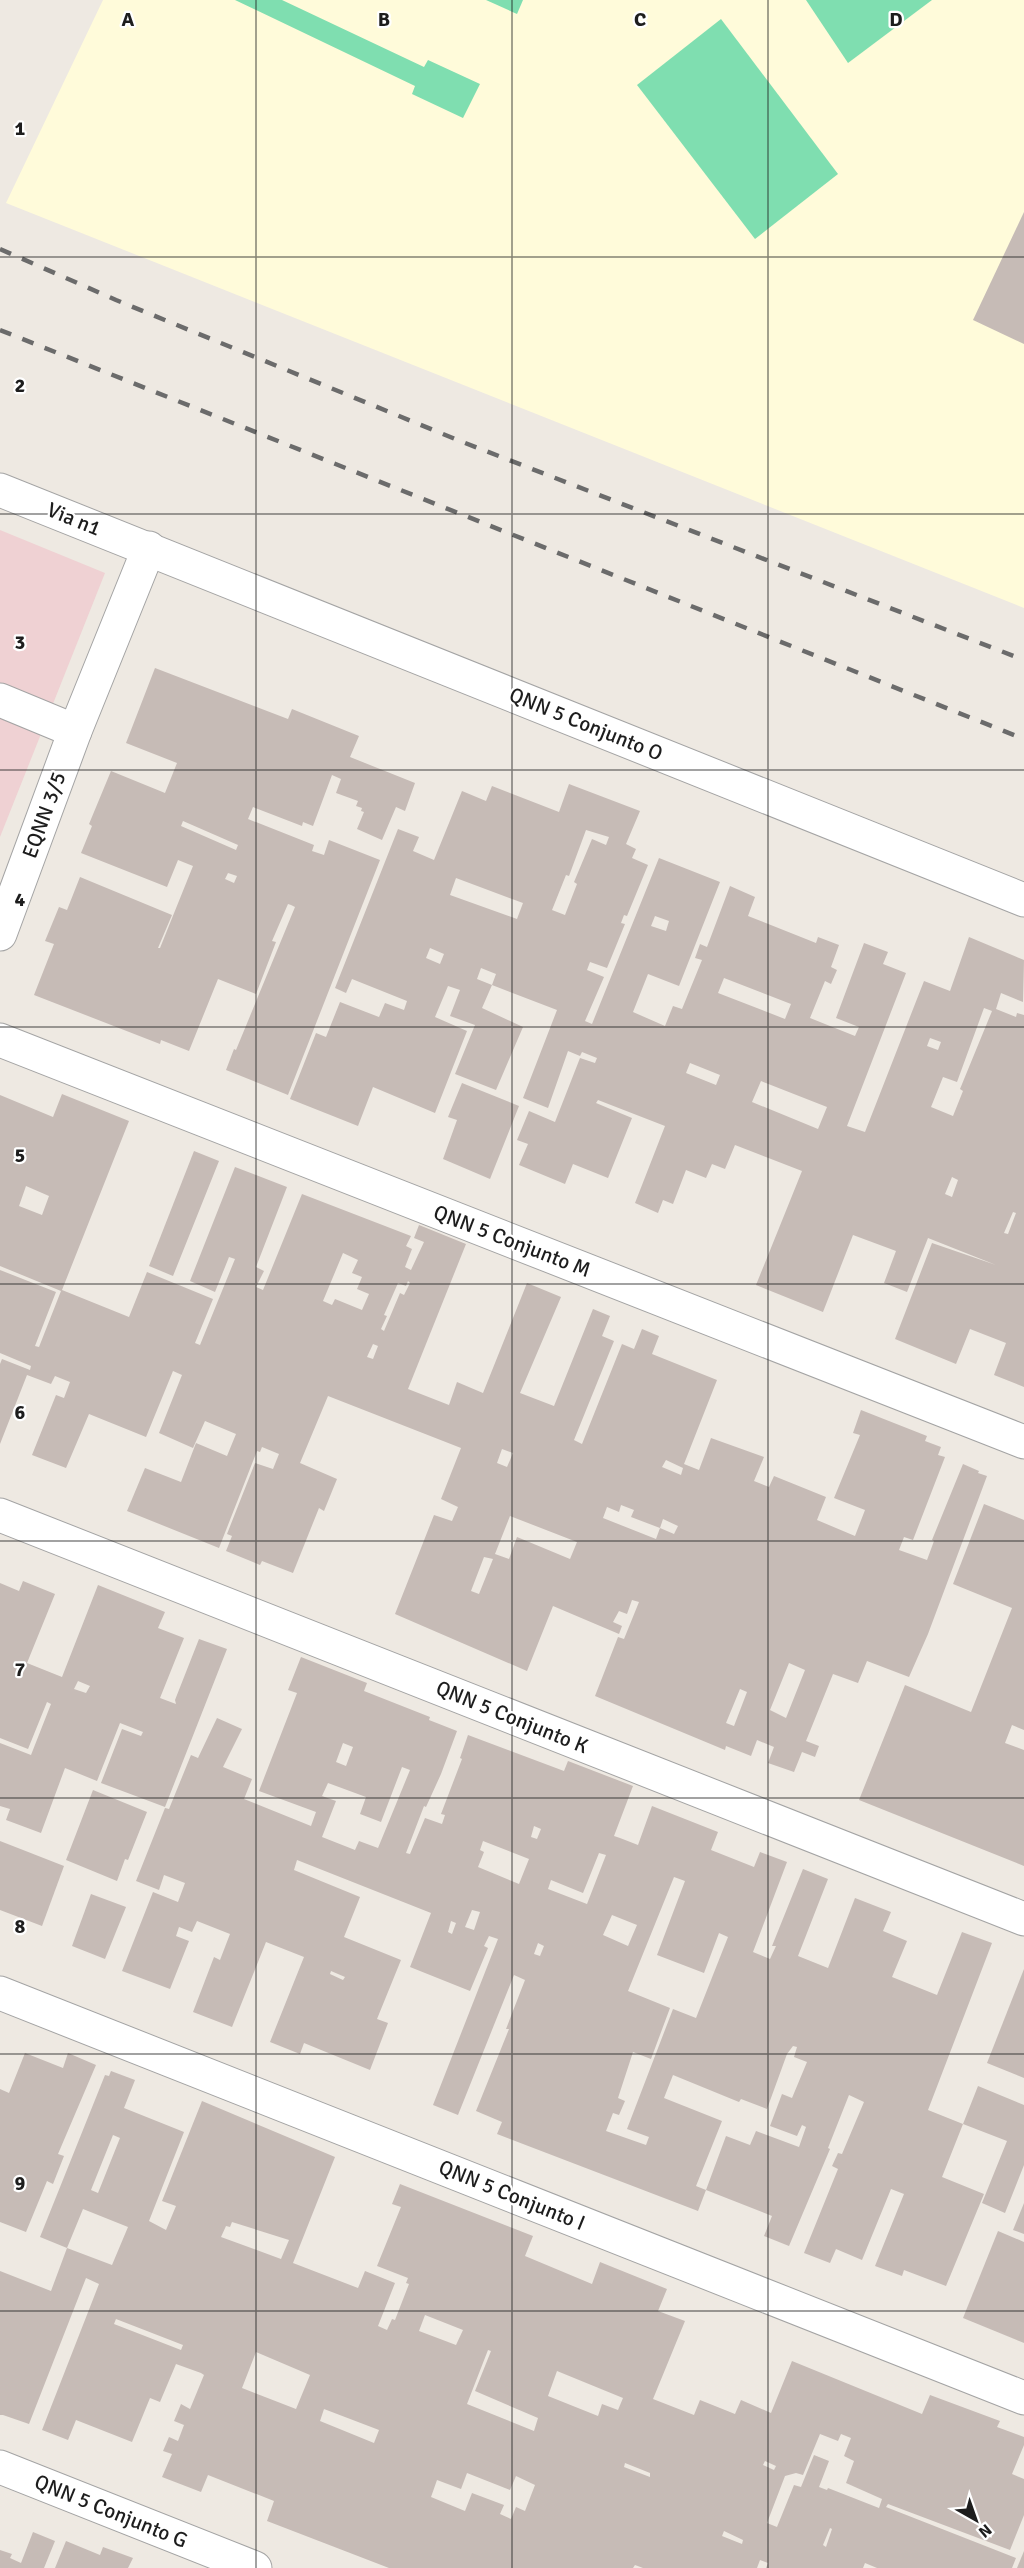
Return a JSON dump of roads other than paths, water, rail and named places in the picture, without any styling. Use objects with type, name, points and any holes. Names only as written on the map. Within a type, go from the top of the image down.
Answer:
[{"type":"street","name":"Via n1","points":[[0,490],[148,548]]},
{"type":"street","name":"EQNN 3/5","points":[[0,933],[75,731],[148,548]]},
{"type":"street","name":"QNN 5 Conjunto O","points":[[148,548],[1024,900]]},
{"type":"street","points":[[0,700],[75,731]]},
{"type":"street","name":"QNN 5 Conjunto M","points":[[0,1040],[1024,1442]]},
{"type":"street","name":"QNN 5 Conjunto K","points":[[0,1515],[1024,1919]]},
{"type":"street","name":"QNN 5 Conjunto I","points":[[0,1993],[1024,2398]]},
{"type":"street","name":"QNN 5 Conjunto G","points":[[0,2467],[255,2568]]},
{"type":"railway","points":[[0,249],[116,300],[460,441],[1024,660]]},
{"type":"railway","points":[[0,330],[1024,739]]}]
